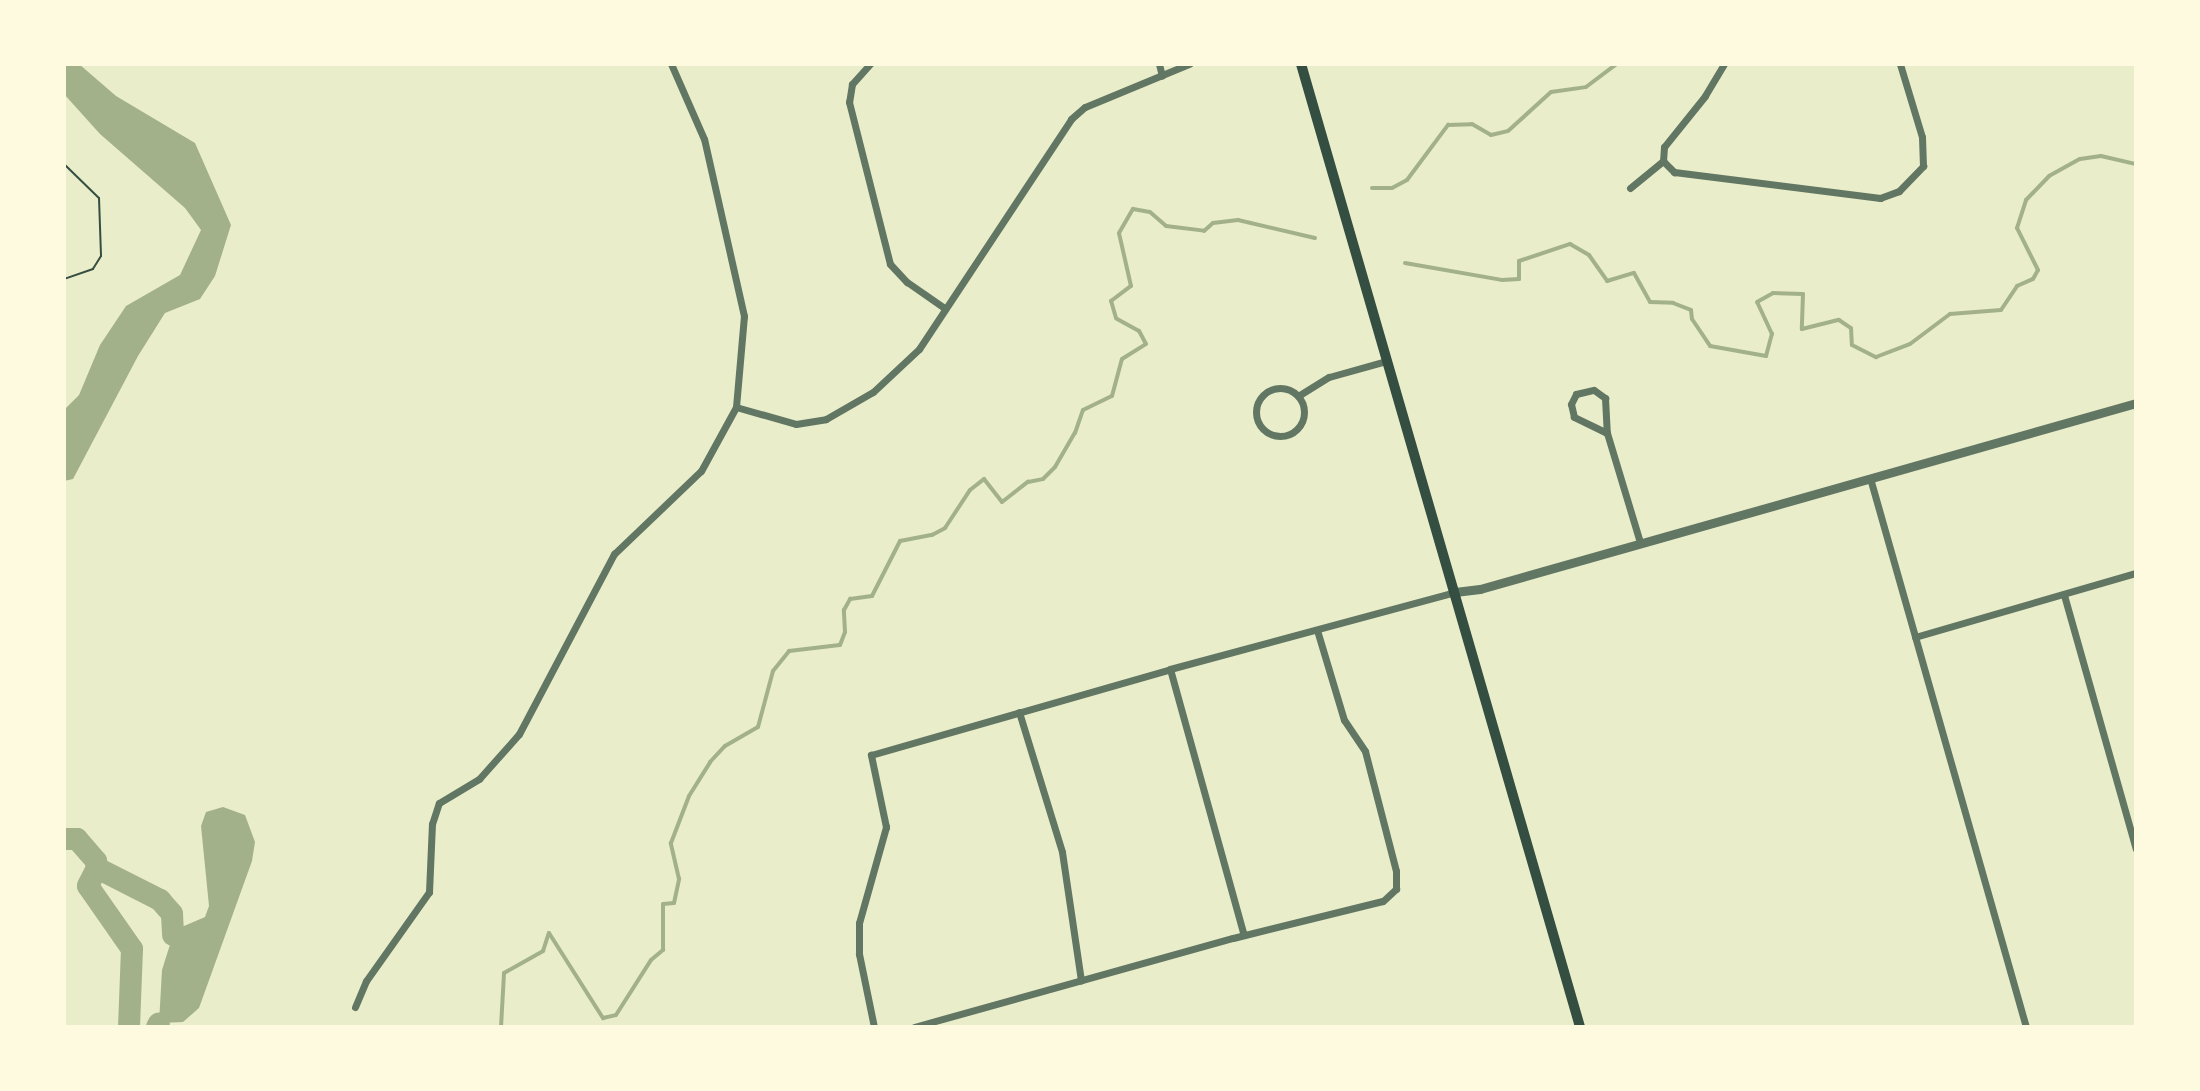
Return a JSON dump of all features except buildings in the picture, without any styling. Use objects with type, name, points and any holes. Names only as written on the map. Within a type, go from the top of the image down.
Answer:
[{"type":"main road","points":[[1301,64],[1580,1027]]},
{"type":"street","points":[[355,1007],[366,981],[429,892],[432,824],[439,803],[479,779],[519,734],[614,554],[701,471],[736,407],[744,316],[704,139],[671,64]]},
{"type":"street","points":[[870,64],[852,84],[849,102],[890,264],[907,282],[943,307]]},
{"type":"street","points":[[1159,64],[1162,76]]},
{"type":"street","points":[[736,407],[796,424],[826,419],[873,392],[919,349],[943,307],[1071,119],[1085,107],[1189,64]]},
{"type":"street","points":[[1630,188],[1663,161],[1664,147],[1705,96],[1724,64]]},
{"type":"street","points":[[1663,161],[1674,172],[1843,196],[1880,198],[1899,191],[1923,166],[1922,137],[1900,64]]},
{"type":"street","points":[[1298,396],[1329,377],[1386,361]]},
{"type":"street","points":[[1284,389],[1298,396],[1304,410],[1296,430],[1283,436],[1262,428],[1257,413],[1262,397],[1284,389]]},
{"type":"street","points":[[1607,433],[1574,417],[1571,404],[1576,394],[1594,390],[1605,398],[1607,433],[1640,542]]},
{"type":"street","points":[[874,1027],[859,954],[859,923],[886,827],[871,755],[1170,669],[1455,592],[1480,589],[2136,403]]},
{"type":"street","points":[[1870,478],[2026,1027]]},
{"type":"street","points":[[1915,637],[2136,573]]},
{"type":"street","points":[[2064,595],[2136,849]]},
{"type":"street","points":[[914,1027],[1244,935],[1383,901],[1396,889],[1396,871],[1365,751],[1344,720],[1317,630]]},
{"type":"street","points":[[1170,669],[1244,935]]},
{"type":"street","points":[[1019,712],[1062,852],[1081,981]]},
{"type":"path","points":[[64,164],[99,198],[101,256],[93,269],[64,279]]},
{"type":"shaded area","points":[[64,64],[79,64],[116,96],[195,143],[231,225],[215,276],[200,299],[165,313],[138,356],[73,479],[64,481],[64,410],[79,395],[100,345],[126,306],[180,275],[201,230],[185,208],[100,134],[64,94]]},
{"type":"shaded area","points":[[223,807],[245,815],[255,842],[252,861],[199,1008],[183,1022],[159,1023],[162,970],[173,935],[177,929],[205,917],[209,906],[201,826],[206,812]]},
{"type":"waterway","points":[[1372,188],[1392,188],[1407,180],[1448,125],[1472,124],[1491,135],[1508,131],[1551,92],[1586,87],[1616,64]]},
{"type":"waterway","points":[[1405,263],[1502,280],[1519,279],[1519,261],[1570,244],[1589,255],[1607,281],[1634,273],[1650,302],[1673,303],[1691,310],[1692,319],[1710,346],[1766,356],[1772,334],[1757,302],[1773,293],[1803,294],[1802,329],[1839,320],[1851,328],[1852,345],[1876,357],[1910,344],[1950,314],[2001,310],[2017,286],[2033,279],[2038,270],[2017,228],[2026,200],[2049,176],[2080,159],[2101,156],[2136,164]]},
{"type":"waterway","points":[[501,1027],[504,973],[543,951],[549,933],[603,1018],[616,1015],[651,960],[663,950],[663,904],[674,903],[679,879],[671,843],[689,796],[710,762],[725,746],[758,727],[773,671],[789,651],[840,645],[845,632],[844,610],[850,599],[872,596],[900,541],[932,535],[945,528],[970,490],[984,479],[1002,502],[1028,482],[1043,479],[1055,467],[1075,433],[1083,410],[1112,396],[1122,359],[1146,344],[1139,331],[1116,318],[1111,301],[1131,286],[1119,233],[1133,209],[1150,212],[1166,226],[1204,231],[1213,223],[1238,220],[1315,238]]},
{"type":"waterway","points":[[64,839],[77,839],[96,861],[97,868],[88,886],[132,949],[129,1027]]},
{"type":"waterway","points":[[97,868],[160,900],[172,914],[173,935]]},
{"type":"waterway","points":[[157,1027],[159,1023]]}]
